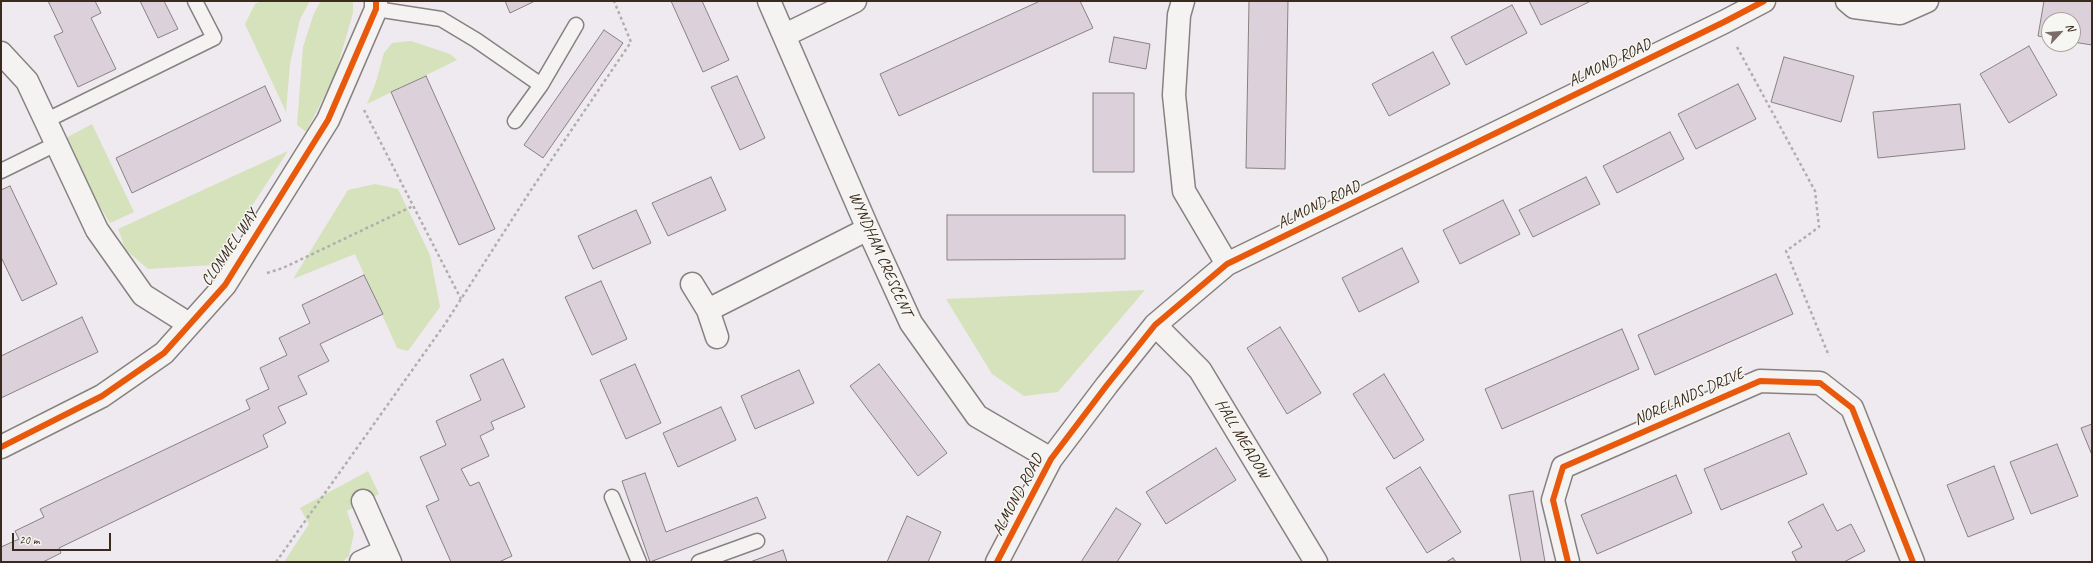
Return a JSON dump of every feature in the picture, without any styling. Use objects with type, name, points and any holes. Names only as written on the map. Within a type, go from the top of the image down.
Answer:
[{"type":"street","name":"WYNDHAM CRESCENT","points":[[769,1],[785,34],[868,229],[911,323],[977,416],[1051,459]]},
{"type":"street","points":[[785,34],[855,1]]},
{"type":"street","points":[[1183,1],[1179,15],[1174,95],[1184,191],[1228,264]]},
{"type":"street","name":"ALMOND ROAD","points":[[997,562],[1051,459],[1155,325],[1228,264],[1724,22],[1764,1]]},
{"type":"street","points":[[1847,1],[1854,7],[1900,13],[1927,1]]},
{"type":"street","name":"CLONMEL WAY","points":[[1,447],[102,396],[164,353],[223,287],[328,120],[376,5]]},
{"type":"street","points":[[1,53],[27,81],[97,230],[144,295],[189,324]]},
{"type":"street","points":[[708,310],[868,229]]},
{"type":"street","points":[[692,284],[708,310],[717,337]]},
{"type":"street","name":"HALL MEADOW","points":[[1155,325],[1200,370],[1316,562]]},
{"type":"street","name":"NORELANDS DRIVE","points":[[1568,562],[1553,500],[1563,466],[1760,381],[1820,383]]},
{"type":"street","points":[[1820,383],[1852,408],[1913,562]]},
{"type":"street","points":[[361,562],[387,557],[363,501]]},
{"type":"lane","points":[[45,121],[214,38],[195,1]]},
{"type":"lane","points":[[376,5],[441,19],[476,40],[541,85]]},
{"type":"lane","points":[[515,121],[541,85],[576,25]]},
{"type":"lane","points":[[1,171],[56,144]]},
{"type":"lane","points":[[612,497],[639,562]]},
{"type":"lane","points":[[699,562],[757,541]]},
{"type":"path","points":[[276,562],[461,299],[630,42],[614,1]]},
{"type":"path","points":[[1724,22],[1815,191],[1819,227],[1786,251],[1832,364],[1820,383]]},
{"type":"path","points":[[347,76],[461,299]]},
{"type":"path","points":[[223,287],[283,268],[413,206]]},
{"type":"green space","points":[[261,1],[310,1],[300,19],[290,64],[286,112],[245,24],[255,4]]},
{"type":"green space","points":[[321,1],[353,1],[353,13],[335,75],[306,132],[297,125],[303,47],[314,13]]},
{"type":"green space","points":[[411,41],[450,54],[457,60],[367,104],[376,82],[384,53],[392,43]]},
{"type":"green space","points":[[92,124],[134,212],[110,223],[93,195],[66,138]]},
{"type":"green space","points":[[288,151],[213,265],[148,269],[126,250],[118,229]]},
{"type":"green space","points":[[375,184],[398,189],[430,255],[440,307],[408,351],[397,348],[355,254],[293,279],[348,190]]},
{"type":"green space","points":[[1145,290],[1058,392],[1024,396],[992,374],[946,299]]},
{"type":"green space","points":[[368,471],[379,494],[347,511],[354,533],[349,556],[342,562],[284,562],[309,524],[300,508]]},
{"type":"building","points":[[48,1],[95,1],[101,13],[91,18],[116,69],[78,87],[54,36],[63,32]]},
{"type":"building","points":[[140,1],[164,1],[178,29],[158,38]]},
{"type":"building","points":[[505,1],[535,1],[510,13]]},
{"type":"building","points":[[671,1],[702,1],[729,60],[703,72]]},
{"type":"building","points":[[1040,1],[1080,1],[1093,28],[899,116],[880,74]]},
{"type":"building","points":[[1249,1],[1288,1],[1285,169],[1246,168]]},
{"type":"building","points":[[1529,1],[1591,1],[1541,25]]},
{"type":"building","points":[[2044,1],[2092,1],[2092,45],[2081,43],[2081,12],[2042,12]]},
{"type":"building","points":[[1512,5],[1527,33],[1466,65],[1451,37]]},
{"type":"building","points":[[2041,18],[2041,37],[2038,36]]},
{"type":"building","points":[[604,30],[623,43],[543,158],[524,145]]},
{"type":"building","points":[[1114,37],[1150,44],[1146,69],[1109,62]]},
{"type":"building","points":[[2029,46],[2057,95],[2009,123],[1980,74]]},
{"type":"building","points":[[1433,52],[1450,84],[1389,116],[1372,84]]},
{"type":"building","points":[[1784,57],[1854,76],[1841,122],[1771,102]]},
{"type":"building","points":[[426,76],[495,229],[459,245],[391,92]]},
{"type":"building","points":[[737,76],[765,138],[740,150],[711,87]]},
{"type":"building","points":[[1738,84],[1756,119],[1696,149],[1678,114]]},
{"type":"building","points":[[265,86],[281,121],[132,193],[116,158]]},
{"type":"building","points":[[1093,93],[1134,93],[1134,172],[1093,172]]},
{"type":"building","points":[[1960,104],[1965,149],[1878,158],[1873,112]]},
{"type":"building","points":[[1670,132],[1684,159],[1617,193],[1603,166]]},
{"type":"building","points":[[711,177],[726,210],[668,236],[652,203]]},
{"type":"building","points":[[1586,177],[1600,204],[1533,237],[1519,210]]},
{"type":"building","points":[[10,186],[57,284],[22,301],[1,257],[1,190]]},
{"type":"building","points":[[1503,200],[1520,234],[1460,264],[1443,230]]},
{"type":"building","points":[[636,210],[651,243],[593,269],[578,236]]},
{"type":"building","points":[[947,215],[1125,215],[1125,259],[947,260]]},
{"type":"building","points":[[1402,248],[1419,282],[1359,312],[1342,278]]},
{"type":"building","points":[[1776,274],[1793,314],[1655,375],[1638,335]]},
{"type":"building","points":[[364,275],[383,314],[320,344],[329,361],[298,376],[307,394],[278,407],[286,423],[263,435],[268,447],[59,548],[61,553],[43,562],[1,562],[1,547],[19,539],[15,531],[44,517],[40,509],[250,409],[246,400],[269,389],[260,368],[287,355],[279,338],[310,323],[302,305]]},
{"type":"building","points":[[601,281],[627,339],[592,355],[565,297]]},
{"type":"building","points":[[82,317],[98,352],[1,398],[1,356]]},
{"type":"building","points":[[1280,327],[1321,393],[1287,414],[1247,348]]},
{"type":"building","points":[[1622,329],[1639,369],[1502,429],[1485,389]]},
{"type":"building","points":[[503,359],[525,407],[491,422],[494,429],[480,436],[489,456],[461,469],[470,486],[479,482],[512,556],[499,562],[451,562],[426,506],[439,500],[420,457],[446,445],[436,421],[481,400],[470,375]]},
{"type":"building","points":[[635,364],[661,423],[626,439],[600,380]]},
{"type":"building","points":[[879,364],[947,453],[918,476],[850,386]]},
{"type":"building","points":[[799,370],[814,403],[755,429],[741,396]]},
{"type":"building","points":[[1384,374],[1424,440],[1394,459],[1353,394]]},
{"type":"building","points":[[721,407],[736,440],[678,467],[663,433]]},
{"type":"building","points":[[2092,424],[2092,455],[2081,428]]},
{"type":"building","points":[[1789,433],[1807,474],[1721,510],[1704,469]]},
{"type":"building","points":[[2057,444],[2078,496],[2031,514],[2010,462]]},
{"type":"building","points":[[1216,448],[1236,480],[1166,524],[1146,492]]},
{"type":"building","points":[[1994,466],[2014,519],[1968,537],[1947,485]]},
{"type":"building","points":[[1420,467],[1461,532],[1427,553],[1386,488]]},
{"type":"building","points":[[645,473],[666,532],[757,497],[766,518],[650,562],[622,481]]},
{"type":"building","points":[[1676,475],[1692,513],[1597,554],[1581,515]]},
{"type":"building","points":[[1533,491],[1545,562],[1521,562],[1509,495]]},
{"type":"building","points":[[1823,504],[1837,531],[1851,524],[1865,551],[1844,562],[1797,562],[1792,552],[1802,547],[1788,522]]},
{"type":"building","points":[[1116,508],[1141,524],[1117,562],[1081,562]]},
{"type":"building","points":[[907,516],[941,532],[928,562],[887,562]]},
{"type":"building","points":[[783,550],[787,562],[750,562]]},
{"type":"building","points":[[1453,558],[1456,562],[1446,562]]},
{"type":"cycle path","points":[[1,447],[102,396],[164,353],[225,285],[328,120],[376,9],[376,1]]},
{"type":"cycle path","points":[[997,562],[1051,459],[1107,385],[1155,325],[1227,264],[1724,22],[1764,1]]},
{"type":"cycle path","points":[[1568,562],[1553,500],[1563,467],[1760,381],[1820,383],[1852,408],[1913,562]]}]
